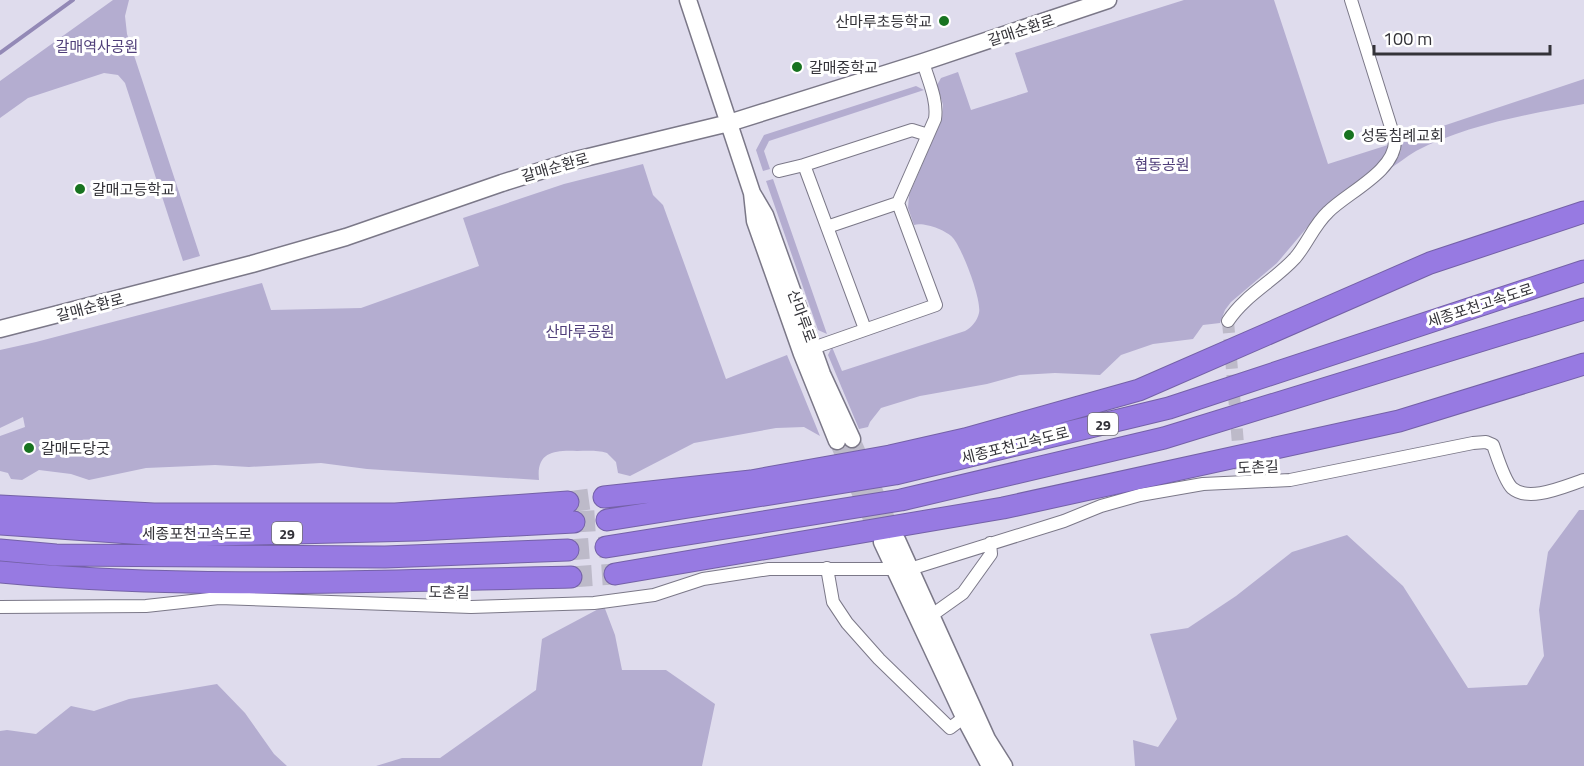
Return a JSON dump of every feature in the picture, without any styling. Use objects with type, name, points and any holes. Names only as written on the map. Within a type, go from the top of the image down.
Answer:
[{"type":"highway","points":[[604,497],[751,481],[890,456],[965,439],[1139,390],[1430,263],[1584,212]]},
{"type":"highway","name":"세종포천고속도로","points":[[608,520],[895,474],[1169,408],[1584,271]]},
{"type":"highway","name":"세종포천고속도로","points":[[606,548],[901,500],[1164,438],[1584,309]]},
{"type":"highway","points":[[615,573],[1003,508],[1399,421],[1584,363]]},
{"type":"highway","points":[[0,506],[154,514],[395,514],[568,502]]},
{"type":"highway","name":"세종포천고속도로","points":[[0,524],[175,536],[417,530],[574,522]]},
{"type":"highway","name":"세종포천고속도로","points":[[0,550],[56,555],[385,557],[568,550]]},
{"type":"highway","points":[[0,572],[48,577],[256,584],[571,577]]},
{"type":"street","name":"산마루로","points":[[688,0],[752,193],[755,221],[802,354],[844,440],[765,215],[752,193]]},
{"type":"street","name":"갈매순환로","points":[[0,329],[252,264],[346,237],[572,161],[729,123],[923,62],[1108,0]]},
{"type":"street","points":[[1228,321],[1237,307],[1278,275],[1296,256],[1328,212],[1384,167],[1395,150],[1395,140],[1351,0]]},
{"type":"street","points":[[813,348],[936,305],[898,203],[937,110],[923,62]]},
{"type":"street","points":[[779,171],[912,130],[928,135]]},
{"type":"street","points":[[804,165],[865,329]]},
{"type":"street","points":[[827,227],[898,203]]},
{"type":"street","name":"도촌길","points":[[910,569],[1140,495],[1203,484],[1290,480],[1473,443],[1486,442],[1493,445],[1511,487],[1522,494],[1533,495],[1584,480]]},
{"type":"street","points":[[1239,469],[1242,482]]},
{"type":"street","points":[[925,620],[910,569],[889,541],[893,569],[925,620],[969,714],[990,766]]},
{"type":"street","points":[[925,620],[963,593],[992,554],[990,543]]},
{"type":"street","points":[[827,568],[833,602],[847,623],[873,652],[950,728],[969,714]]},
{"type":"street","name":"도촌길","points":[[0,607],[146,606],[219,598],[471,608],[594,603],[654,595],[703,579],[769,569],[893,569]]},
{"type":"street","points":[[969,714],[1005,766]]},
{"type":"green space","name":"갈매역사공원","points":[[113,0],[129,0],[125,16],[127,34],[200,256],[183,261],[125,83],[118,75],[104,73],[28,98],[0,118],[0,81]]},
{"type":"green space","name":"협동공원","points":[[1184,0],[1274,0],[1328,164],[1388,145],[1382,161],[1321,211],[1277,263],[1231,302],[1220,323],[1203,325],[1193,339],[1153,344],[1121,355],[1100,375],[1055,373],[1020,375],[987,384],[920,396],[881,408],[868,427],[859,429],[828,355],[832,347],[842,371],[965,331],[974,324],[979,313],[974,286],[966,263],[953,238],[929,226],[914,225],[908,208],[909,195],[942,119],[943,105],[937,85],[941,78],[958,72],[971,110],[1028,92],[1015,53]]},
{"type":"green space","points":[[1584,79],[1584,104],[1498,121],[1456,134],[1416,151],[1385,172],[1398,158],[1401,140]]},
{"type":"green space","points":[[916,86],[924,90],[769,141],[764,151],[770,169],[763,171],[756,150],[764,135]]},
{"type":"green space","name":"산마루공원","points":[[643,164],[653,195],[663,205],[726,379],[787,355],[820,436],[804,427],[776,428],[694,443],[630,476],[618,473],[616,462],[607,453],[600,451],[554,452],[544,458],[540,464],[539,480],[367,469],[321,463],[249,467],[215,465],[146,468],[89,480],[71,474],[39,470],[22,480],[11,479],[8,473],[0,471],[0,436],[25,427],[23,417],[0,428],[0,350],[262,283],[271,310],[361,308],[479,266],[463,218],[564,184]]},
{"type":"green space","points":[[773,179],[827,334],[818,330],[766,181]]},
{"type":"green space","points":[[1579,510],[1584,510],[1584,766],[1135,766],[1133,740],[1158,747],[1177,719],[1150,634],[1188,628],[1236,596],[1292,552],[1347,535],[1403,586],[1468,688],[1527,685],[1544,656],[1539,610],[1548,552]]},
{"type":"green space","points":[[604,606],[615,635],[622,670],[666,670],[715,704],[702,766],[376,766],[402,758],[440,758],[536,690],[542,639]]},
{"type":"green space","points":[[217,684],[245,713],[274,754],[287,766],[0,766],[0,731],[36,734],[71,706],[94,711],[129,699]]},
{"type":"waterway","points":[[0,53],[73,0]]},
{"type":"tunnel","points":[[1228,321],[1240,469]]},
{"type":"tunnel","points":[[852,439],[895,537]]},
{"type":"tunnel","points":[[837,441],[880,539]]},
{"type":"tunnel","points":[[568,502],[604,497]]},
{"type":"tunnel","points":[[574,522],[607,520]]},
{"type":"tunnel","points":[[568,550],[606,547]]},
{"type":"tunnel","points":[[571,577],[615,574]]},
{"type":"place","name":"산마루초등학교","points":[[944,21]]},
{"type":"place","name":"갈매중학교","points":[[797,67]]},
{"type":"place","name":"성동침례교회","points":[[1349,135]]},
{"type":"place","name":"갈매고등학교","points":[[80,189]]},
{"type":"place","name":"갈매도당굿","points":[[29,448]]}]
